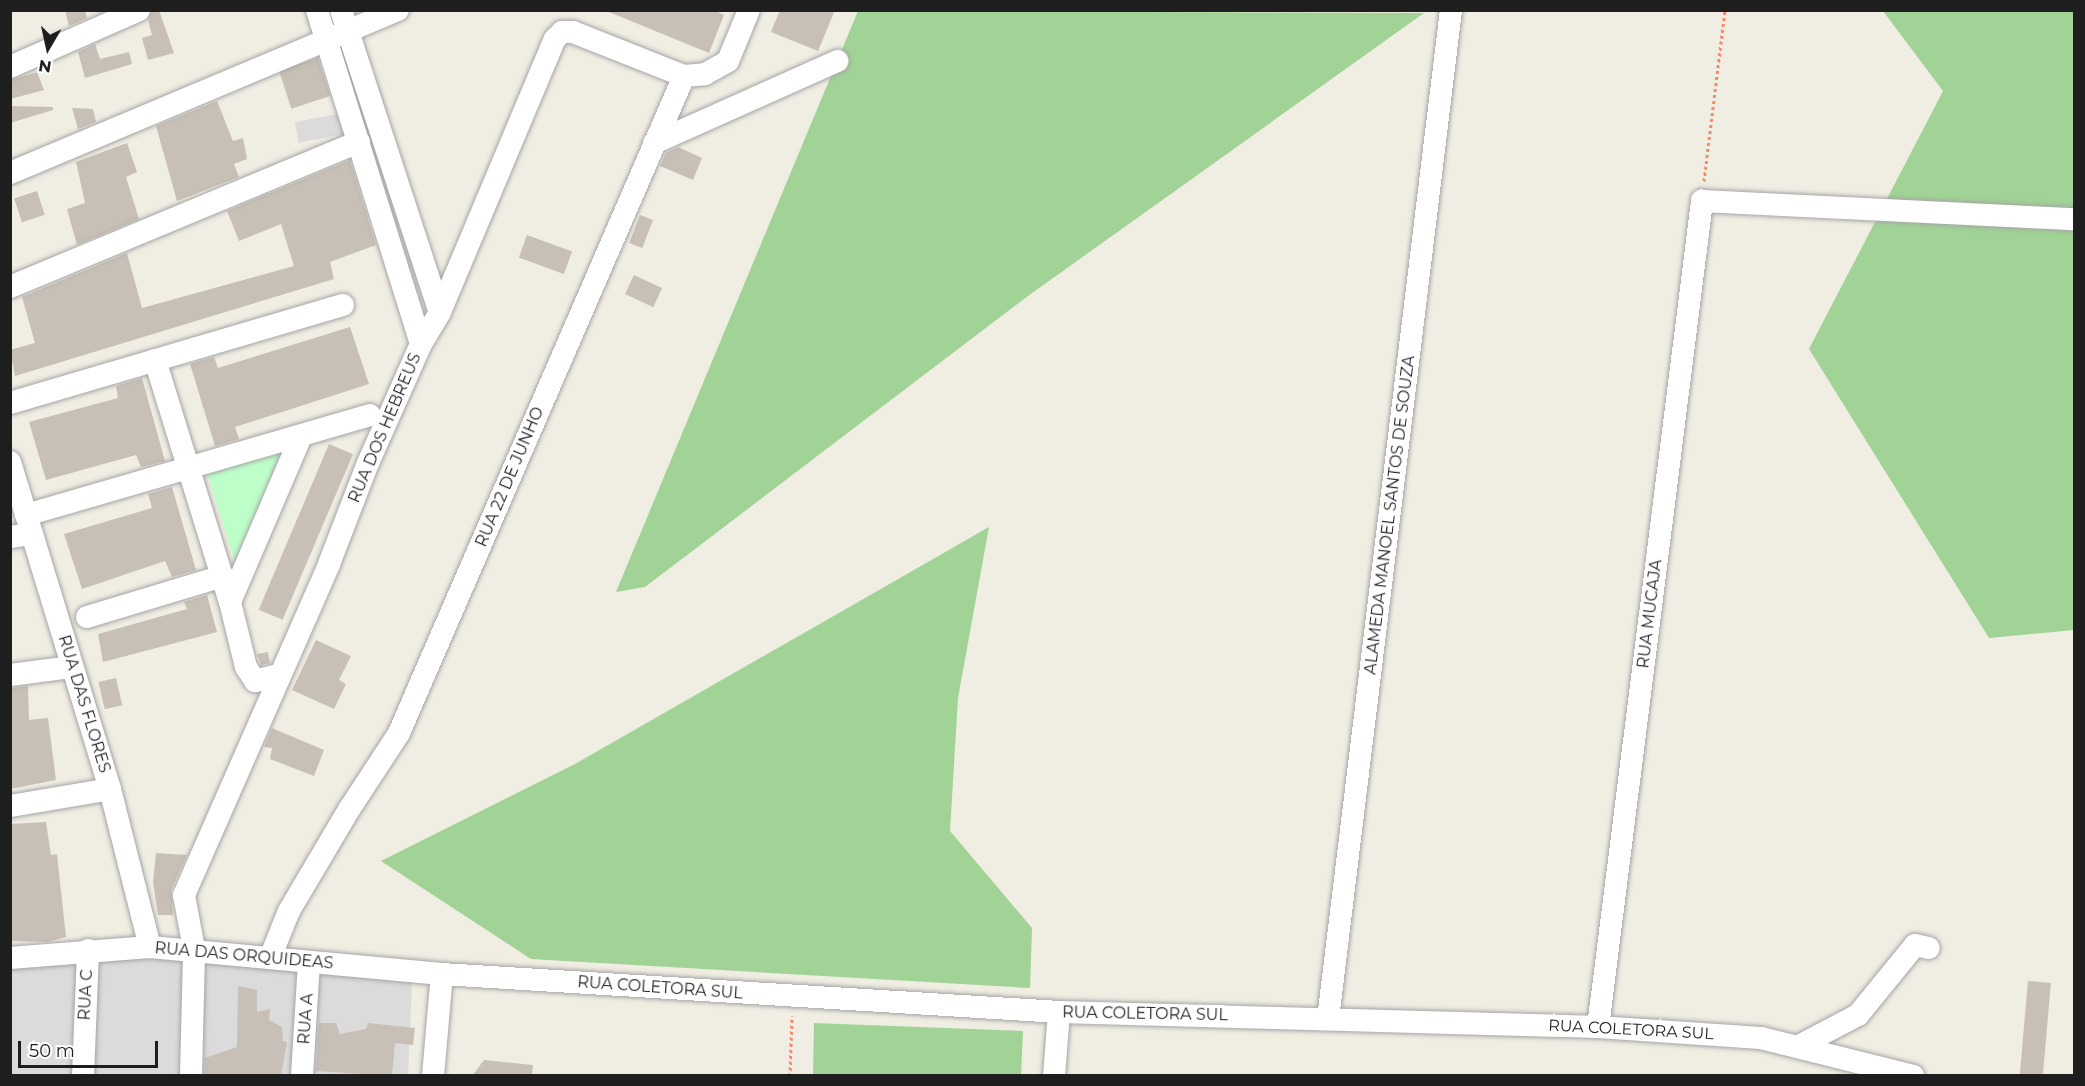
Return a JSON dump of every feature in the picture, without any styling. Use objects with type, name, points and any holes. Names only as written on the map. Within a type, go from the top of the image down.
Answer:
[{"type":"street","points":[[10,67],[139,10]]},
{"type":"street","points":[[317,10],[422,344]]},
{"type":"street","points":[[10,173],[327,42],[344,21],[398,10]]},
{"type":"street","points":[[684,76],[705,74],[728,61],[749,10]]},
{"type":"street","name":"ALAMEDA MANOEL SANTOS DE SOUZA","points":[[1328,1018],[1451,10]]},
{"type":"street","points":[[344,21],[440,312]]},
{"type":"street","name":"RUA DOS HEBREUS","points":[[191,1076],[194,949],[184,895],[422,344],[440,312],[555,39],[562,32],[573,32],[684,76]]},
{"type":"street","points":[[654,142],[837,61]]},
{"type":"street","name":"RUA 22 DE JUNHO","points":[[270,958],[289,911],[350,808],[399,733],[684,76]]},
{"type":"street","points":[[10,287],[359,142]]},
{"type":"street","points":[[1702,201],[2074,219]]},
{"type":"street","name":"RUA MUCAJA","points":[[1598,1027],[1702,201]]},
{"type":"street","points":[[10,403],[343,305]]},
{"type":"street","points":[[155,360],[230,602],[246,667],[255,681],[278,675]]},
{"type":"street","points":[[23,529],[187,466],[370,415]]},
{"type":"street","points":[[230,602],[301,436]]},
{"type":"street","name":"RUA DAS FLORES","points":[[10,462],[23,529],[72,667],[110,789],[150,947]]},
{"type":"street","points":[[87,617],[222,576]]},
{"type":"street","points":[[10,675],[72,667]]},
{"type":"street","points":[[10,806],[110,789]]},
{"type":"street","points":[[1799,1046],[1858,1015],[1915,945],[1929,948]]},
{"type":"street","name":"RUA DAS ORQUIDEAS","points":[[10,958],[88,950],[150,947],[194,949],[309,963],[442,974]]},
{"type":"street","name":"RUA C","points":[[83,1076],[88,950]]},
{"type":"street","name":"RUA A","points":[[302,1076],[309,963]]},
{"type":"street","points":[[433,1076],[442,974]]},
{"type":"street","name":"RUA COLETORA SUL","points":[[442,974],[1059,1012],[1598,1027],[1761,1038],[1847,1057],[1913,1076]]},
{"type":"street","points":[[1054,1076],[1059,1012]]},
{"type":"street","points":[[1847,1057],[1864,1076]]},
{"type":"path","points":[[1702,201],[1725,10]]},
{"type":"path","points":[[790,1076],[793,996]]},
{"type":"shaded area","points":[[342,113],[346,134],[299,143],[295,122]]},
{"type":"shaded area","points":[[148,948],[412,982],[408,1075],[11,1076],[11,965]]},
{"type":"green space","points":[[858,11],[1424,13],[1028,296],[645,587],[616,592]]},
{"type":"green space","points":[[1883,11],[2074,11],[2074,630],[1989,638],[1809,349],[1943,91]]},
{"type":"green space","points":[[287,447],[237,569],[206,470]]},
{"type":"green space","points":[[989,527],[958,698],[950,831],[1032,928],[1030,988],[531,959],[381,861],[575,764]]},
{"type":"green space","points":[[814,1023],[1023,1031],[1021,1075],[813,1075]]},
{"type":"building","points":[[65,10],[85,10],[87,18],[69,26]]},
{"type":"building","points":[[152,10],[159,10],[174,53],[148,60],[142,38],[152,35],[148,20]]},
{"type":"building","points":[[604,10],[714,10],[724,15],[709,53]]},
{"type":"building","points":[[780,10],[835,10],[818,51],[771,32]]},
{"type":"building","points":[[95,44],[100,59],[129,52],[132,64],[85,78],[78,52]]},
{"type":"building","points":[[318,58],[330,96],[291,109],[279,71]]},
{"type":"building","points":[[37,72],[44,90],[10,99],[10,80]]},
{"type":"building","points":[[217,101],[233,141],[243,138],[247,159],[234,164],[239,177],[177,201],[156,126]]},
{"type":"building","points":[[10,106],[53,107],[53,110],[10,123]]},
{"type":"building","points":[[72,108],[93,109],[96,122],[78,129]]},
{"type":"building","points":[[127,143],[137,172],[126,177],[139,219],[77,245],[67,209],[85,203],[76,162]]},
{"type":"building","points":[[678,147],[702,158],[693,180],[660,166],[666,153]]},
{"type":"building","points":[[350,160],[376,245],[330,262],[334,279],[15,376],[10,350],[35,343],[22,297],[127,253],[142,308],[294,266],[281,224],[239,241],[227,211]]},
{"type":"building","points":[[37,191],[45,215],[22,222],[14,198]]},
{"type":"building","points":[[640,215],[653,220],[642,248],[629,243]]},
{"type":"building","points":[[527,235],[572,251],[564,274],[519,258]]},
{"type":"building","points":[[634,275],[662,288],[653,307],[625,294]]},
{"type":"building","points":[[350,327],[369,384],[235,427],[239,439],[215,446],[190,364],[214,357],[218,368]]},
{"type":"building","points":[[142,378],[165,461],[141,467],[136,455],[46,480],[29,422],[118,398],[116,386]]},
{"type":"building","points":[[329,444],[353,454],[283,620],[259,610]]},
{"type":"building","points":[[172,487],[196,570],[172,577],[165,561],[82,589],[64,534],[152,508],[148,494]]},
{"type":"building","points":[[207,595],[217,632],[103,662],[98,634],[187,609],[184,602]]},
{"type":"building","points":[[316,640],[351,656],[339,680],[346,684],[334,709],[292,690]]},
{"type":"building","points":[[268,652],[270,663],[261,665],[257,654]]},
{"type":"building","points":[[116,678],[122,705],[105,709],[98,682]]},
{"type":"building","points":[[28,686],[29,720],[48,718],[56,780],[10,789],[10,688]]},
{"type":"building","points":[[272,728],[324,750],[314,776],[270,759],[272,748],[264,747]]},
{"type":"building","points":[[46,822],[51,855],[57,854],[66,937],[48,942],[10,941],[10,824]]},
{"type":"building","points":[[156,853],[187,855],[171,890],[173,915],[158,915],[153,882]]},
{"type":"building","points":[[2028,981],[2051,983],[2043,1076],[2020,1076]]},
{"type":"building","points":[[238,986],[257,990],[257,1012],[270,1009],[269,1020],[282,1027],[283,1041],[287,1042],[281,1076],[205,1076],[205,1058],[237,1047]]},
{"type":"building","points":[[319,1023],[336,1023],[340,1034],[366,1029],[368,1023],[415,1028],[413,1045],[395,1043],[392,1076],[316,1071]]},
{"type":"building","points":[[484,1060],[533,1065],[532,1076],[472,1076]]}]
